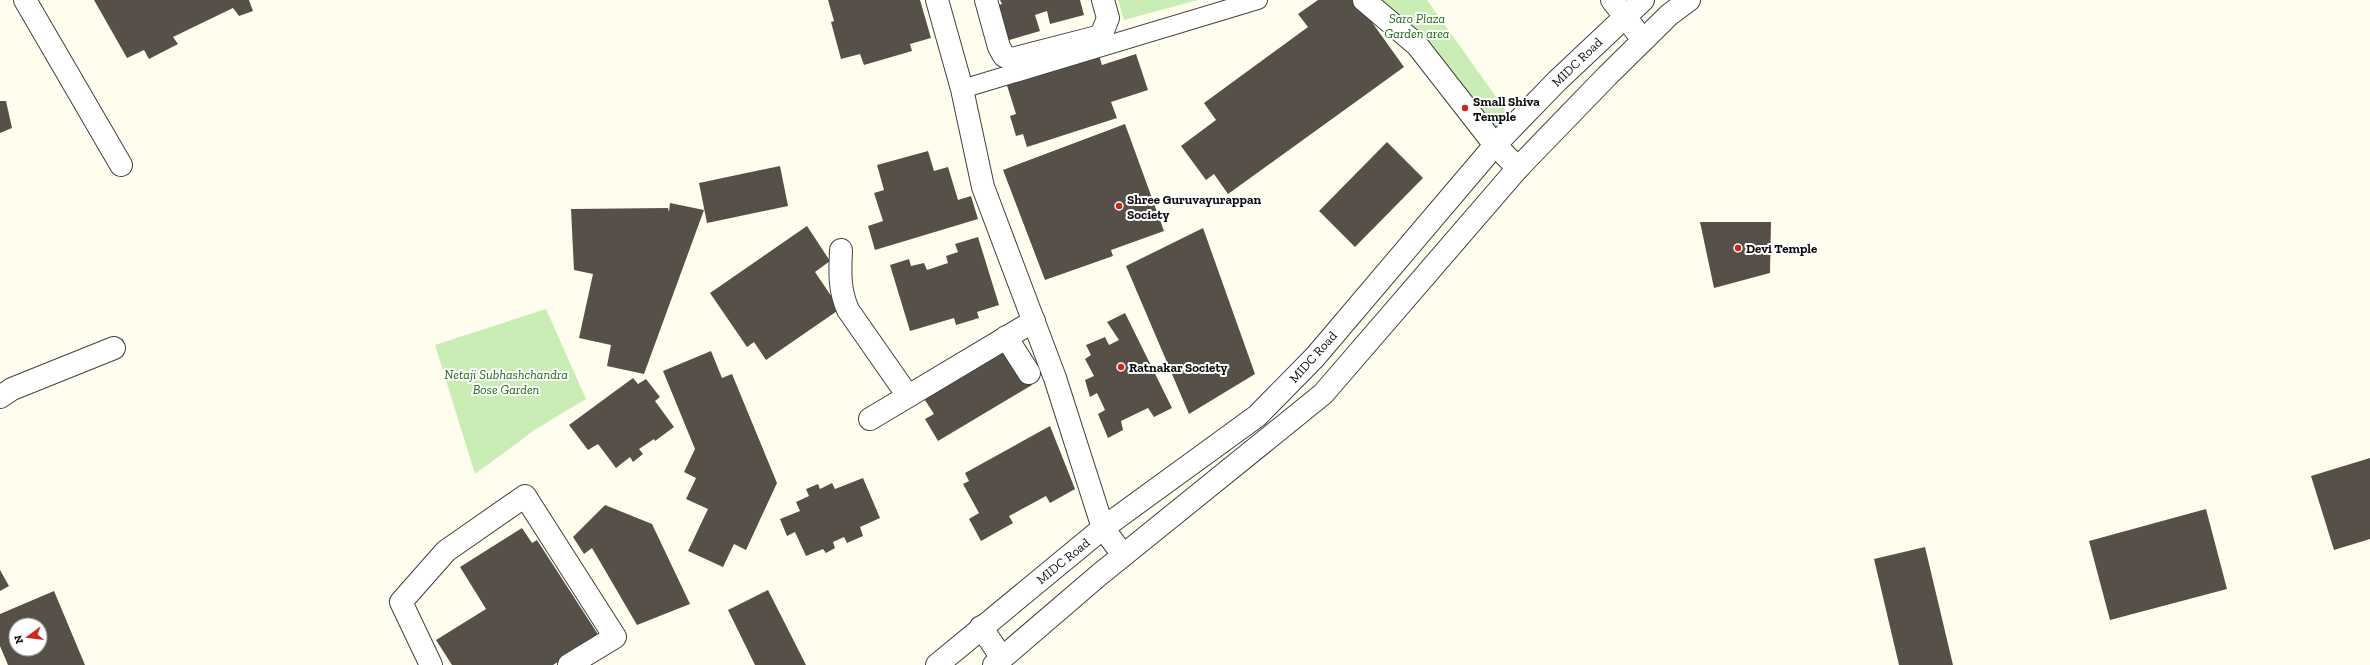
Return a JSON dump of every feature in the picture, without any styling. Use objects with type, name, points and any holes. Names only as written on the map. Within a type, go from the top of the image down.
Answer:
[{"type":"street","points":[[25,0],[121,164]]},
{"type":"street","points":[[937,0],[962,89],[983,187],[1055,378],[1103,528],[1123,555]]},
{"type":"street","points":[[986,0],[999,47],[1004,56],[1012,59],[1101,36],[1108,18],[1103,0]]},
{"type":"street","points":[[1364,0],[1417,45],[1495,144],[1518,168]]},
{"type":"street","name":"MIDC Road","points":[[937,665],[981,627],[1103,528],[1257,416],[1302,370],[1495,144],[1618,8],[1643,0]]},
{"type":"street","points":[[981,627],[998,662],[1123,555],[1214,483],[1322,394],[1518,168],[1669,15],[1689,0]]},
{"type":"street","points":[[1618,8],[1644,40]]},
{"type":"street","points":[[841,250],[840,279],[842,298],[848,310],[908,396]]},
{"type":"street","points":[[870,419],[1034,321]]},
{"type":"street","points":[[1006,337],[1029,374]]},
{"type":"street","points":[[0,397],[12,390],[114,348]]},
{"type":"street","points":[[1302,370],[1322,394]]},
{"type":"street","points":[[1196,460],[1214,483]]},
{"type":"street","points":[[431,665],[401,602],[446,551],[525,496],[615,637],[569,665]]},
{"type":"lane","points":[[962,89],[1258,0]]},
{"type":"green space","points":[[1118,0],[1198,0],[1124,20]]},
{"type":"green space","name":"Saro Plaza Garden area","points":[[1369,0],[1427,0],[1509,115],[1478,143]]},
{"type":"green space","name":"Netaji Subhashchandra Bose Garden","points":[[546,309],[586,399],[536,429],[475,474],[435,345]]},
{"type":"building","points":[[94,0],[249,0],[253,11],[239,16],[233,8],[173,37],[178,44],[149,59],[144,50],[127,58]]},
{"type":"building","points":[[828,0],[920,0],[931,38],[910,44],[912,51],[864,65],[860,54],[841,59],[831,22],[834,21]]},
{"type":"building","points":[[1000,0],[1080,0],[1084,15],[1050,24],[1047,11],[1035,15],[1040,31],[1006,41],[996,6],[1002,4]]},
{"type":"building","points":[[1318,0],[1356,0],[1404,67],[1228,194],[1214,174],[1206,180],[1181,146],[1216,120],[1204,103],[1308,27],[1298,14]]},
{"type":"building","points":[[1097,49],[1102,65],[1136,54],[1148,90],[1111,102],[1117,118],[1027,147],[1023,134],[1016,136],[1010,116],[1016,114],[1005,79]]},
{"type":"building","points":[[0,101],[6,101],[12,128],[0,133]]},
{"type":"building","name":"Shree Guruvayurappan Society","points":[[1125,124],[1164,231],[1111,250],[1113,256],[1045,280],[1003,170]]},
{"type":"building","points":[[1387,142],[1423,178],[1355,247],[1319,211]]},
{"type":"building","points":[[928,151],[934,171],[948,167],[958,200],[971,196],[978,219],[875,250],[868,226],[883,221],[874,193],[884,190],[877,165]]},
{"type":"building","points":[[780,166],[788,206],[707,223],[699,183]]},
{"type":"building","points":[[670,203],[704,210],[644,374],[607,366],[611,345],[579,338],[593,274],[574,270],[571,209],[668,208],[669,212]]},
{"type":"building","name":"Devi Temple","points":[[1700,222],[1771,222],[1770,273],[1714,288]]},
{"type":"building","points":[[807,226],[830,261],[815,272],[840,309],[766,360],[754,342],[747,347],[710,293]]},
{"type":"building","points":[[1203,228],[1255,374],[1189,414],[1126,266]]},
{"type":"building","points":[[978,237],[999,305],[977,312],[979,318],[956,325],[954,318],[910,331],[890,265],[909,259],[911,266],[924,263],[927,270],[948,263],[946,256],[958,252],[955,244]]},
{"type":"building","name":"Ratnakar Society","points":[[1125,313],[1172,408],[1154,417],[1148,408],[1121,421],[1123,430],[1108,438],[1098,414],[1105,410],[1097,393],[1090,397],[1085,380],[1094,376],[1085,359],[1091,355],[1086,345],[1105,337],[1109,345],[1119,340],[1107,322]]},
{"type":"building","points":[[1008,346],[1032,385],[938,441],[925,419],[934,414],[923,397]]},
{"type":"building","points":[[711,351],[722,378],[732,374],[777,483],[746,550],[734,544],[723,567],[688,551],[708,509],[686,499],[696,478],[684,472],[695,449],[663,371]]},
{"type":"building","points":[[633,378],[638,384],[646,379],[660,397],[655,401],[674,427],[655,441],[654,439],[639,449],[643,454],[633,462],[630,457],[616,468],[598,444],[588,450],[569,425]]},
{"type":"building","points":[[1050,426],[1075,489],[1050,503],[1046,496],[1009,516],[1013,523],[981,541],[969,519],[979,513],[963,484],[969,481],[965,473]]},
{"type":"building","points":[[2370,458],[2370,539],[2334,550],[2311,476]]},
{"type":"building","points":[[863,478],[880,518],[860,527],[863,536],[847,543],[844,537],[833,542],[835,548],[826,553],[823,549],[806,556],[795,532],[787,536],[780,519],[800,511],[796,502],[809,496],[806,489],[818,484],[820,489],[832,483],[835,489]]},
{"type":"building","points":[[605,505],[652,524],[690,604],[637,625],[592,548],[584,554],[573,537]]},
{"type":"building","points":[[2206,509],[2227,589],[2110,620],[2089,541]]},
{"type":"building","points":[[522,528],[532,543],[537,540],[599,636],[553,665],[452,665],[436,640],[486,609],[460,567]]},
{"type":"building","points":[[1925,547],[1953,665],[1899,665],[1874,559]]},
{"type":"building","points":[[0,570],[9,586],[0,591]]},
{"type":"building","points":[[768,590],[806,665],[755,665],[728,610]]},
{"type":"building","points":[[54,591],[85,665],[8,665],[0,646],[0,614]]},
{"type":"place","name":"Small Shiva Temple","points":[[1465,108]]},
{"type":"place","name":"Shree Guruvayurappan Society","points":[[1119,206]]},
{"type":"place","name":"Devi Temple","points":[[1738,248]]},
{"type":"place","name":"Ratnakar Society","points":[[1121,367]]}]
